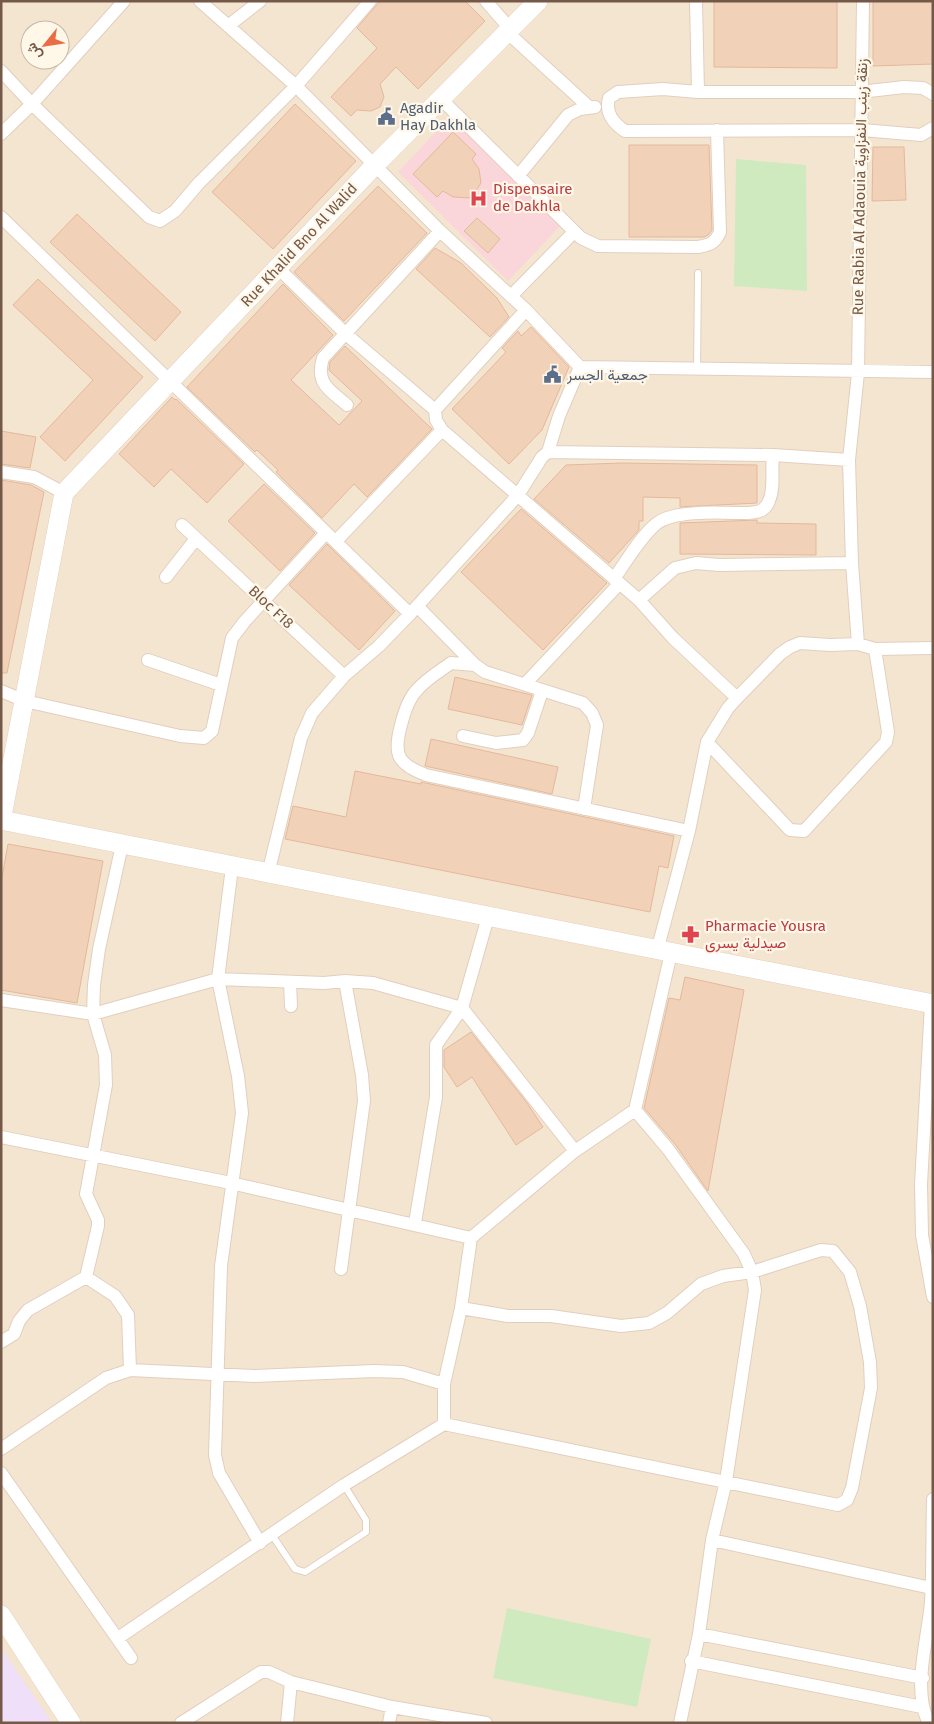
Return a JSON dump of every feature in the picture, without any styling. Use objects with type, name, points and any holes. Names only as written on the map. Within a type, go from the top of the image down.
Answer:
[{"type":"street","points":[[1,134],[32,104],[124,1]]},
{"type":"street","points":[[200,1],[296,86],[440,231],[526,310],[580,367],[858,373],[933,372]]},
{"type":"street","points":[[228,26],[260,1]]},
{"type":"street","points":[[1,71],[32,104],[149,217],[160,221],[175,211],[198,184],[296,86],[370,1]]},
{"type":"street","points":[[486,1],[505,23],[508,32],[589,107]]},
{"type":"street","name":"Rue Khalid Bno Al Walid","points":[[64,493],[168,380],[279,268],[375,165],[538,1]]},
{"type":"street","points":[[696,1],[698,92]]},
{"type":"street","name":"Rue Rabia Al Adaouia زنقة زينب النفزاوية","points":[[858,644],[852,563],[850,460],[858,373],[862,130],[860,92],[863,1]]},
{"type":"street","points":[[933,94],[923,88],[916,87],[860,92],[698,92],[663,89],[618,92],[609,98],[607,107],[615,124],[625,131],[862,130],[921,135],[928,133],[933,128]]},
{"type":"street","points":[[440,99],[574,232],[581,238],[598,246],[698,247],[711,244],[717,240],[720,232],[717,130]]},
{"type":"street","points":[[518,176],[568,115],[589,107],[607,107]]},
{"type":"street","points":[[1,218],[331,537],[475,665],[485,672],[583,703],[592,713],[597,725],[584,809]]},
{"type":"street","points":[[347,405],[326,386],[320,377],[323,358],[440,231]]},
{"type":"street","points":[[511,296],[574,232]]},
{"type":"street","points":[[279,268],[346,334],[435,410],[436,420],[442,430],[639,600],[673,638],[737,698]]},
{"type":"street","points":[[435,410],[526,310]]},
{"type":"street","points":[[268,874],[306,725],[320,703],[344,676],[379,646],[414,610],[518,495],[542,457],[548,452],[559,416],[580,367]]},
{"type":"street","points":[[1,692],[25,701],[180,736],[204,738],[212,731],[232,638],[264,600],[442,430]]},
{"type":"street","points":[[548,452],[773,455],[850,460]]},
{"type":"street","points":[[525,684],[617,581],[634,550],[656,524],[669,518],[711,512],[747,513],[762,510],[767,506],[772,493],[773,455]]},
{"type":"street","points":[[1,472],[34,477],[64,493],[1,820],[932,1004],[921,1184],[925,1260],[933,1297]]},
{"type":"street","name":"Bloc F18","points":[[182,525],[195,540],[264,600],[344,676]]},
{"type":"street","points":[[166,577],[195,540]]},
{"type":"street","points":[[639,600],[675,568],[696,563],[720,565],[852,563]]},
{"type":"street","points":[[444,1424],[444,1384],[461,1308],[471,1238],[575,1151],[635,1110],[664,952],[708,742],[728,708],[780,654],[800,643],[858,644],[875,649],[933,648]]},
{"type":"street","points":[[708,742],[790,830],[804,831],[886,742],[888,732],[875,649]]},
{"type":"street","points":[[148,660],[221,685]]},
{"type":"street","points":[[475,665],[451,663],[416,690],[407,704],[396,742],[396,752],[403,762],[412,769],[426,775],[689,831]]},
{"type":"street","points":[[464,736],[496,743],[523,740],[528,733],[542,691]]},
{"type":"street","points":[[1,1342],[14,1334],[19,1321],[28,1310],[86,1277],[99,1224],[86,1196],[106,1085],[106,1067],[101,1035],[93,1014],[99,949],[122,845]]},
{"type":"street","points":[[232,867],[218,979],[241,1096],[240,1132],[231,1183],[220,1276],[216,1464],[260,1543]]},
{"type":"street","points":[[414,1224],[436,1097],[436,1045],[462,1008],[488,917]]},
{"type":"street","points":[[1,1000],[93,1014],[218,979],[373,983],[462,1008],[575,1151]]},
{"type":"street","points":[[341,1268],[364,1090],[345,981]]},
{"type":"street","points":[[290,982],[291,1006]]},
{"type":"street","points":[[635,1110],[674,1157],[744,1254],[752,1272],[755,1299],[726,1481],[712,1540],[699,1634],[680,1723]]},
{"type":"street","points":[[1,1137],[349,1208],[471,1238]]},
{"type":"street","points":[[118,1638],[344,1485],[444,1424],[838,1505],[847,1500],[852,1488],[871,1388],[860,1306],[852,1277],[843,1260],[833,1251],[821,1250],[752,1272],[723,1276],[702,1284],[667,1314],[649,1323],[621,1326],[551,1316],[508,1316],[461,1308]]},
{"type":"street","points":[[86,1277],[115,1296],[128,1315],[130,1370]]},
{"type":"street","points":[[1,1450],[106,1378],[130,1370],[254,1376],[374,1371],[403,1372],[444,1384]]},
{"type":"street","points":[[1,1473],[131,1658]]},
{"type":"street","points":[[927,1720],[922,1707],[931,1588],[933,1499]]},
{"type":"street","points":[[712,1540],[931,1588]]},
{"type":"street","points":[[1,1614],[72,1723]]},
{"type":"street","points":[[699,1634],[923,1678]]},
{"type":"street","points":[[692,1661],[922,1707]]},
{"type":"street","points":[[180,1723],[261,1672],[269,1672],[291,1682],[392,1706],[486,1723]]},
{"type":"street","points":[[287,1723],[291,1682]]},
{"type":"street","points":[[389,1723],[392,1706]]},
{"type":"lane","points":[[697,370],[698,273]]},
{"type":"lane","points":[[272,1534],[295,1569],[305,1572],[366,1532],[366,1520],[344,1485]]},
{"type":"shaded area","points":[[1,1],[933,1],[933,1723],[1,1723]]},
{"type":"shaded area","name":"Dispensaire de Dakhla","points":[[450,117],[561,225],[508,281],[398,172]]},
{"type":"shaded area","points":[[1,1648],[52,1723],[1,1723]]},
{"type":"green space","points":[[736,159],[806,165],[807,291],[734,286]]},
{"type":"green space","points":[[507,1608],[651,1639],[637,1707],[493,1678]]},
{"type":"building","points":[[380,1],[465,1],[485,21],[418,89],[396,67],[380,84],[384,97],[380,107],[371,111],[357,110],[351,116],[331,97],[377,48],[357,28]]},
{"type":"building","points":[[714,1],[837,1],[837,68],[714,67]]},
{"type":"building","points":[[873,1],[933,1],[933,64],[873,66]]},
{"type":"building","points":[[295,104],[356,161],[273,249],[212,192]]},
{"type":"building","points":[[453,132],[476,154],[472,159],[479,169],[481,183],[471,198],[453,197],[443,191],[437,197],[413,174]]},
{"type":"building","points":[[629,145],[709,145],[712,230],[708,235],[704,237],[629,237]]},
{"type":"building","points":[[873,147],[904,147],[906,200],[872,201]]},
{"type":"building","points":[[378,186],[427,233],[344,321],[294,272]]},
{"type":"building","points":[[77,214],[181,312],[155,341],[50,242]]},
{"type":"building","points":[[477,218],[500,239],[488,253],[464,231]]},
{"type":"building","points":[[435,248],[461,263],[497,298],[509,317],[490,337],[416,269]]},
{"type":"building","points":[[38,279],[143,377],[65,461],[40,437],[93,380],[13,305]]},
{"type":"building","points":[[283,284],[333,335],[291,380],[339,425],[362,401],[329,370],[330,362],[345,346],[432,429],[367,497],[354,484],[322,518],[276,472],[278,470],[257,450],[255,452],[187,387]]},
{"type":"building","points":[[531,327],[569,367],[542,430],[509,464],[452,409],[506,352],[502,348],[518,331],[521,336]]},
{"type":"building","points":[[172,397],[244,464],[207,503],[171,469],[154,487],[119,454]]},
{"type":"building","points":[[1,431],[36,437],[30,468],[1,464]]},
{"type":"building","points":[[622,463],[757,465],[757,503],[680,507],[680,498],[643,497],[643,521],[639,521],[639,530],[609,563],[534,499],[566,465]]},
{"type":"building","points":[[1,480],[31,485],[44,492],[7,673],[1,673]]},
{"type":"building","points":[[264,484],[315,533],[280,571],[228,521]]},
{"type":"building","points":[[521,509],[607,583],[543,650],[461,572]]},
{"type":"building","points":[[757,520],[757,523],[816,524],[816,555],[680,554],[680,523]]},
{"type":"building","points":[[327,544],[395,611],[359,650],[289,585]]},
{"type":"building","points":[[455,677],[532,695],[522,725],[448,709]]},
{"type":"building","points":[[431,739],[558,767],[552,794],[425,766]]},
{"type":"building","points":[[355,771],[421,784],[421,782],[674,836],[668,868],[659,866],[650,912],[285,839],[293,806],[346,817]]},
{"type":"building","points":[[8,844],[103,861],[77,1003],[1,990],[1,883]]},
{"type":"building","points":[[685,977],[744,990],[708,1191],[675,1144],[644,1108],[669,998],[680,1000]]},
{"type":"building","points":[[471,1032],[527,1103],[543,1127],[516,1145],[472,1077],[457,1087],[444,1067],[444,1050]]},
{"type":"place","name":"Agadir Hay Dakhla","points":[[386,117]]},
{"type":"place","name":"Dispensaire de Dakhla","points":[[479,198]]},
{"type":"place","name":"جمعية الجسر","points":[[553,375]]},
{"type":"place","name":"Pharmacie Yousra صيدلية يسرى","points":[[691,935]]}]
